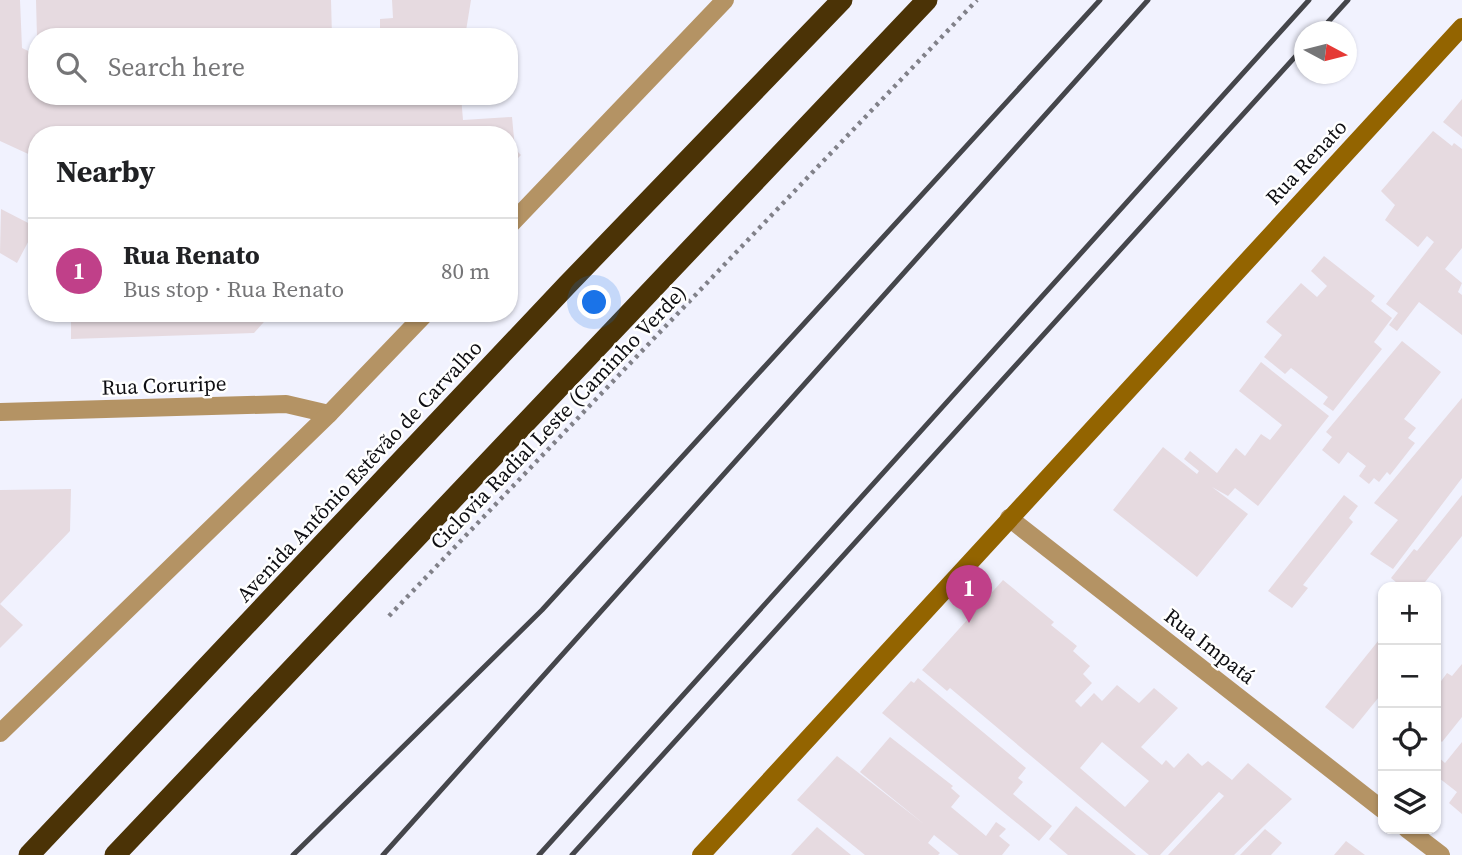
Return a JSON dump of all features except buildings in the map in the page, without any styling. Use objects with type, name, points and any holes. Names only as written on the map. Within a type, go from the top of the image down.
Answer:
[{"type":"highway","name":"Avenida Antônio Estêvão de Carvalho","points":[[29,855],[567,285],[842,0]]},
{"type":"highway","points":[[115,855],[928,0]]},
{"type":"street","points":[[518,217],[725,0]]},
{"type":"street","name":"Rua Renato","points":[[701,855],[1462,27]]},
{"type":"street","points":[[0,733],[329,414],[417,322]]},
{"type":"street","name":"Rua Coruripe","points":[[0,412],[286,404],[329,414]]},
{"type":"street","name":"Rua Impatá","points":[[1009,518],[1378,806]]},
{"type":"street","points":[[1414,834],[1441,855]]},
{"type":"path","name":"Ciclovia Radial Leste (Caminho Verde)","points":[[381,624],[977,0]]},
{"type":"railway","points":[[293,855],[542,610],[1100,0]]},
{"type":"railway","points":[[383,855],[1148,0]]},
{"type":"railway","points":[[539,855],[1309,0]]},
{"type":"railway","points":[[1329,21],[1348,0]]},
{"type":"railway","points":[[572,855],[1294,58]]},
{"type":"place","name":"Rua Renato","points":[[969,623]]}]
